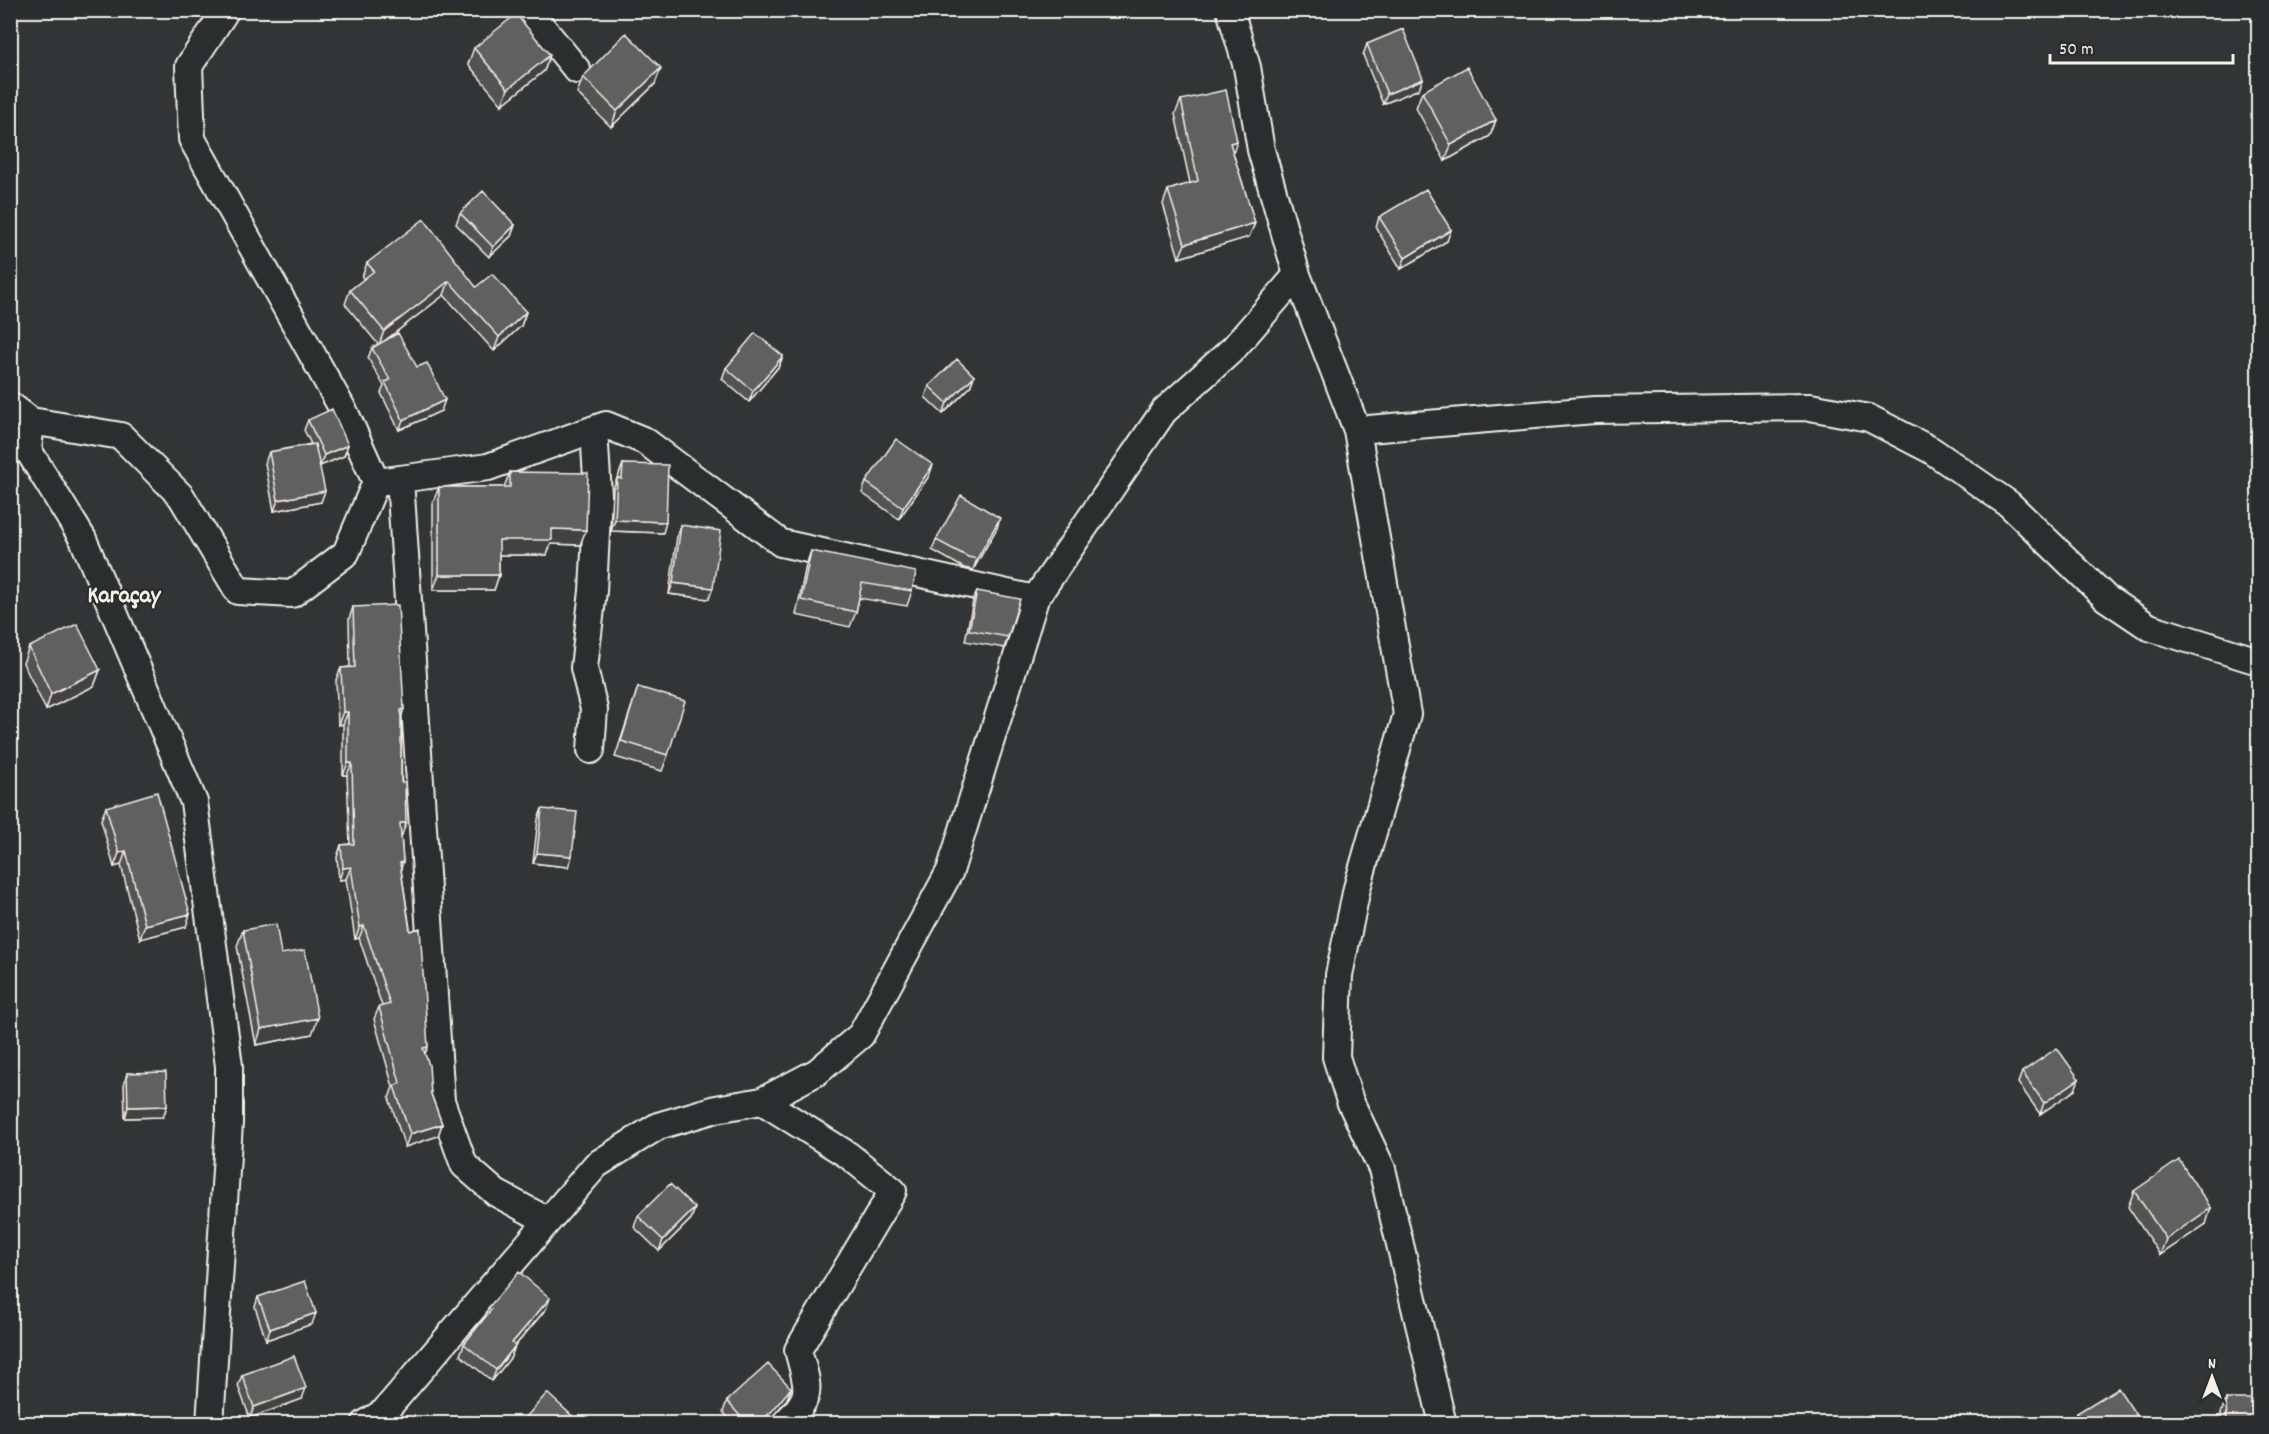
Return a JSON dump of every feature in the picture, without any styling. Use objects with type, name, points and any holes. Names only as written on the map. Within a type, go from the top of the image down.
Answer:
[{"type":"street","points":[[226,10],[189,66],[192,139],[346,415],[388,481],[441,1101],[464,1165],[496,1193],[548,1221]]},
{"type":"street","points":[[528,10],[577,70]]},
{"type":"street","points":[[1230,10],[1247,67],[1261,150],[1297,275],[1357,430],[1407,714],[1357,888],[1339,975],[1336,1058],[1350,1101],[1382,1169],[1443,1424]]},
{"type":"street","points":[[381,1420],[596,1165],[658,1126],[716,1109],[762,1101],[817,1072],[861,1035],[950,871],[1035,599],[1164,411],[1233,349],[1297,275]]},
{"type":"street","points":[[10,405],[32,421],[121,436],[181,496],[238,591],[292,594],[346,553],[388,481]]},
{"type":"street","points":[[1357,430],[1594,410],[1810,407],[1869,418],[1931,450],[2009,504],[2106,598],[2149,627],[2259,661]]},
{"type":"street","points":[[32,421],[28,450],[83,539],[194,801],[230,1066],[230,1123],[210,1424]]},
{"type":"street","points":[[388,481],[488,467],[606,425],[645,441],[781,543],[1035,599]]},
{"type":"street","points":[[591,750],[594,709],[584,668],[593,591],[598,495],[594,429]]},
{"type":"street","points":[[762,1101],[848,1155],[893,1191],[798,1350],[807,1383],[804,1405],[784,1424]]},
{"type":"building","points":[[516,14],[550,55],[508,89],[474,48]]},
{"type":"building","points":[[1403,29],[1423,79],[1387,94],[1367,44]]},
{"type":"building","points":[[626,33],[661,68],[617,111],[583,77]]},
{"type":"building","points":[[1467,67],[1496,120],[1451,145],[1422,92]]},
{"type":"building","points":[[1226,90],[1237,141],[1230,143],[1255,223],[1185,244],[1168,190],[1198,181],[1181,100]]},
{"type":"building","points":[[1426,189],[1451,230],[1405,258],[1379,217]]},
{"type":"building","points":[[483,191],[515,225],[493,247],[460,213]]},
{"type":"building","points":[[424,219],[476,287],[492,274],[526,312],[499,337],[449,281],[384,331],[350,290],[374,271],[367,263]]},
{"type":"building","points":[[398,333],[417,367],[427,363],[445,400],[403,420],[385,382],[390,380],[372,348]]},
{"type":"building","points":[[755,333],[783,356],[753,391],[726,368]]},
{"type":"building","points":[[957,359],[974,376],[947,403],[929,386]]},
{"type":"building","points":[[332,409],[348,445],[324,455],[308,420]]},
{"type":"building","points":[[896,439],[933,465],[903,508],[866,482]]},
{"type":"building","points":[[315,444],[325,491],[278,500],[269,452]]},
{"type":"building","points":[[623,464],[668,465],[666,522],[615,520],[617,478],[622,479]]},
{"type":"building","points":[[510,472],[588,473],[586,530],[552,529],[552,540],[499,540],[499,575],[439,575],[439,487],[510,487]]},
{"type":"building","points":[[961,495],[1000,518],[977,559],[968,557],[936,540]]},
{"type":"building","points":[[681,525],[721,531],[713,588],[673,583]]},
{"type":"building","points":[[811,551],[916,572],[912,591],[862,583],[856,612],[801,600]]},
{"type":"building","points":[[977,591],[1020,599],[1008,637],[969,630]]},
{"type":"building","points":[[398,605],[404,709],[401,710],[401,782],[405,782],[406,823],[400,823],[403,862],[400,863],[410,931],[420,928],[428,1047],[423,1048],[429,1065],[431,1094],[442,1124],[410,1134],[394,1086],[400,1083],[379,1007],[390,1004],[364,926],[360,927],[351,867],[343,868],[341,845],[354,844],[352,763],[348,763],[348,712],[343,712],[341,668],[355,667],[353,607]]},
{"type":"building","points":[[77,624],[100,670],[51,694],[29,647]]},
{"type":"building","points":[[638,687],[685,701],[668,755],[621,741]]},
{"type":"building","points":[[157,792],[190,914],[145,925],[126,851],[119,853],[106,807]]},
{"type":"building","points":[[542,809],[577,812],[572,856],[537,853]]},
{"type":"building","points":[[276,924],[281,954],[305,950],[318,1018],[261,1029],[243,930]]},
{"type":"building","points":[[2057,1048],[2079,1079],[2044,1103],[2022,1072]]},
{"type":"building","points":[[166,1072],[167,1106],[128,1107],[127,1073]]},
{"type":"building","points":[[2179,1160],[2211,1208],[2166,1239],[2134,1191]]},
{"type":"building","points":[[670,1184],[695,1208],[663,1240],[638,1216]]},
{"type":"building","points":[[2257,1218],[2259,1218],[2259,1255],[2258,1255]]},
{"type":"building","points":[[519,1272],[550,1298],[512,1343],[515,1346],[496,1370],[464,1344],[491,1310],[488,1308]]},
{"type":"building","points":[[305,1281],[316,1313],[270,1329],[258,1297]]},
{"type":"building","points":[[294,1356],[306,1388],[254,1407],[242,1375]]},
{"type":"building","points":[[768,1364],[791,1388],[758,1424],[747,1424],[727,1401]]},
{"type":"building","points":[[2118,1388],[2142,1424],[2084,1424],[2077,1413]]},
{"type":"building","points":[[547,1393],[581,1424],[520,1424]]},
{"type":"building","points":[[2226,1399],[2259,1399],[2259,1424],[2227,1424]]},
{"type":"building","points":[[64,1422],[64,1424],[26,1424]]},
{"type":"district","name":"Karaçay","points":[[124,597]]}]
